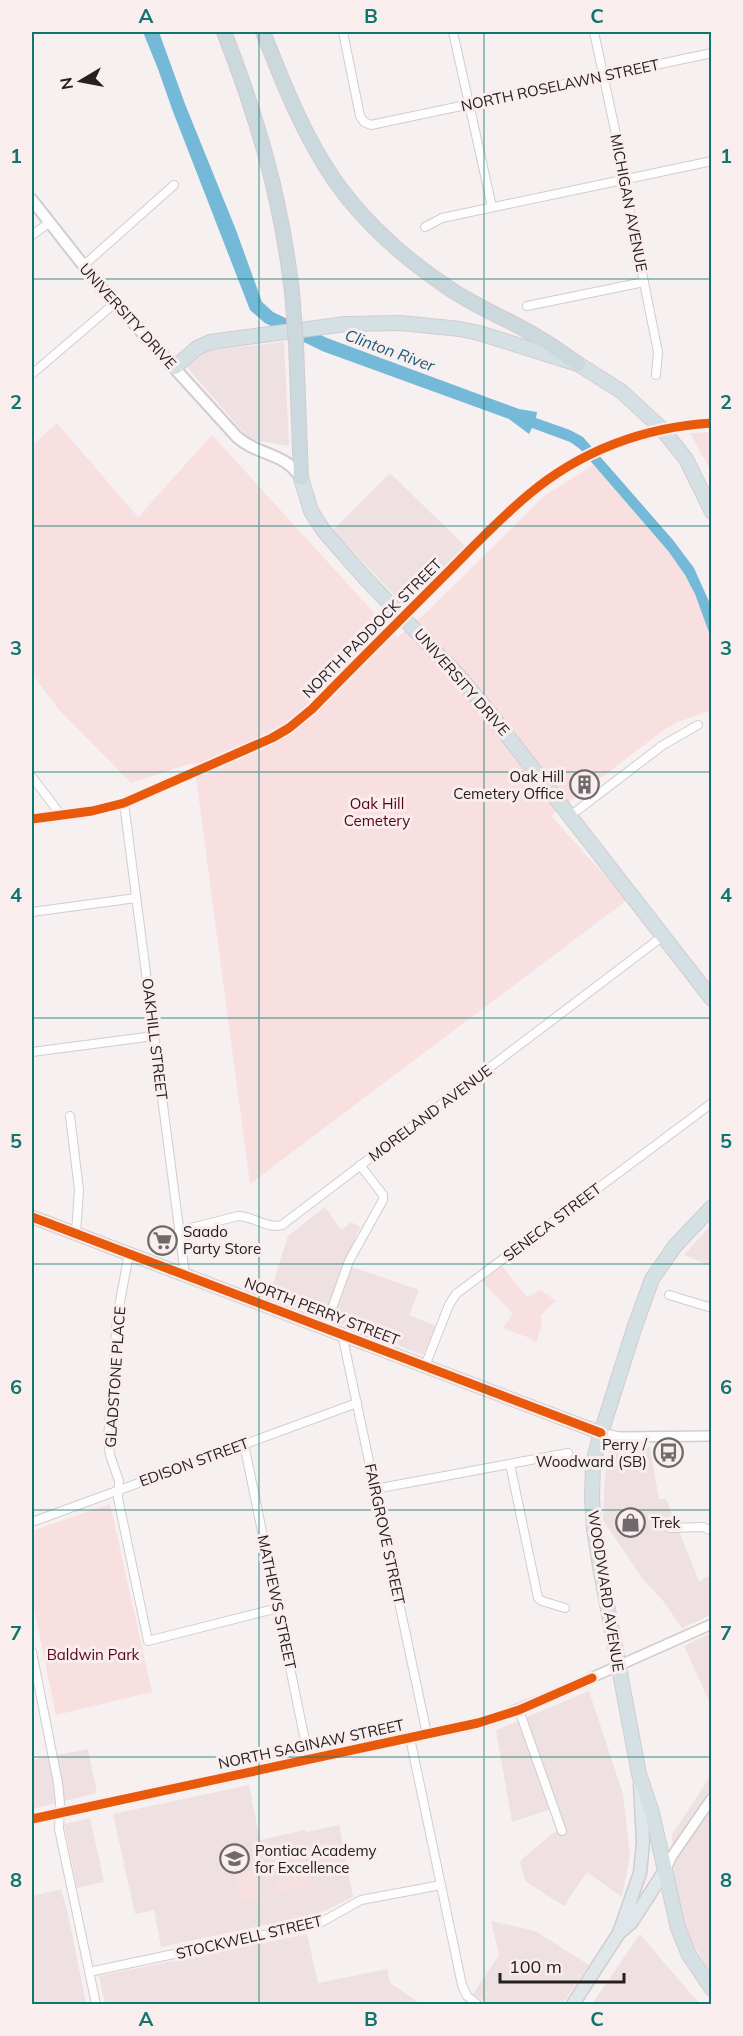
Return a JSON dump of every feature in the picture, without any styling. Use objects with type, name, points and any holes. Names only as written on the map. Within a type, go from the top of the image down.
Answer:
[{"type":"highway","points":[[224,32],[246,90],[269,163],[281,213],[292,291],[296,343],[301,478]]},
{"type":"highway","points":[[263,32],[298,115],[324,164],[368,220],[401,252],[436,279],[472,302],[540,338],[621,391],[662,429],[686,459],[711,512]]},
{"type":"highway","points":[[175,367],[197,348],[210,342],[279,332],[382,322],[460,329],[497,338],[578,364]]},
{"type":"highway","name":"UNIVERSITY DRIVE","points":[[301,478],[311,511],[322,530],[485,707],[711,999]]},
{"type":"highway","name":"WOODWARD AVENUE","points":[[711,1207],[675,1246],[652,1279],[634,1329],[593,1463],[594,1529],[617,1666],[639,1774],[652,1814],[673,1912],[683,1941],[711,1989]]},
{"type":"main road","name":"UNIVERSITY DRIVE","points":[[32,200],[115,303],[237,437],[250,446],[285,460],[301,478]]},
{"type":"main road","name":"NORTH PERRY STREET","points":[[32,1217],[601,1433]]},
{"type":"main road","points":[[619,1933],[623,1916],[633,1897],[640,1873],[643,1842],[639,1774]]},
{"type":"main road","points":[[573,2004],[619,1933],[631,1923],[664,1872]]},
{"type":"street","name":"NORTH ROSELAWN STREET","points":[[343,32],[360,116],[366,123],[373,125],[711,53]]},
{"type":"street","points":[[453,32],[492,207]]},
{"type":"street","name":"MICHIGAN AVENUE","points":[[594,32],[658,354],[656,375]]},
{"type":"street","points":[[425,227],[442,218],[711,161]]},
{"type":"street","points":[[83,266],[174,185]]},
{"type":"street","points":[[32,235],[49,223]]},
{"type":"street","points":[[527,306],[644,282]]},
{"type":"street","points":[[32,374],[115,303]]},
{"type":"street","name":"NORTH PADDOCK STREET","points":[[32,819],[92,811],[124,803],[265,741],[289,728],[312,709],[522,500],[547,480],[580,459],[603,448],[662,429],[711,423]]},
{"type":"street","points":[[570,816],[663,745],[698,725]]},
{"type":"street","points":[[32,777],[61,815]]},
{"type":"street","name":"OAKHILL STREET","points":[[124,803],[185,1275]]},
{"type":"street","points":[[32,912],[136,898]]},
{"type":"street","name":"MORELAND AVENUE","points":[[179,1231],[238,1216],[271,1226],[280,1226],[663,936]]},
{"type":"street","points":[[32,1052],[154,1036]]},
{"type":"street","name":"SENECA STREET","points":[[425,1366],[449,1305],[456,1294],[711,1103]]},
{"type":"street","points":[[70,1116],[79,1190],[76,1233]]},
{"type":"street","points":[[325,1328],[349,1261],[383,1200],[382,1195],[360,1166]]},
{"type":"street","name":"GLADSTONE PLACE","points":[[129,1253],[117,1325],[108,1439],[110,1455],[119,1481],[118,1498],[148,1641],[278,1608]]},
{"type":"street","points":[[669,1295],[711,1308]]},
{"type":"street","name":"FAIRGROVE STREET","points":[[342,1334],[427,1734]]},
{"type":"street","name":"EDISON STREET","points":[[32,1522],[357,1403]]},
{"type":"street","name":"NORTH PERRY STREET","points":[[601,1433],[619,1437],[711,1436]]},
{"type":"street","name":"MATHEWS STREET","points":[[244,1444],[309,1760]]},
{"type":"street","points":[[375,1489],[568,1453]]},
{"type":"street","points":[[510,1464],[538,1598],[543,1602],[565,1608]]},
{"type":"street","points":[[669,1528],[703,1527],[711,1532]]},
{"type":"street","name":"NORTH SAGINAW STREET","points":[[32,1819],[478,1723],[519,1710],[711,1624]]},
{"type":"street","points":[[32,1656],[56,1771],[60,1813],[59,1829],[96,2004]]},
{"type":"street","points":[[519,1710],[562,1831]]},
{"type":"street","points":[[410,1738],[462,1985],[467,1996],[477,2004]]},
{"type":"street","points":[[664,1872],[672,1856],[711,1798]]},
{"type":"street","name":"STOCKWELL STREET","points":[[89,1972],[320,1923],[359,1901],[441,1885]]},
{"type":"shaded area","points":[[284,342],[289,446],[249,439],[187,367],[208,350]]},
{"type":"shaded area","points":[[390,473],[467,548],[404,605],[333,530]]},
{"type":"shaded area","points":[[325,1207],[341,1230],[351,1222],[360,1227],[344,1264],[419,1290],[409,1315],[436,1326],[423,1355],[269,1296],[288,1236]]},
{"type":"shaded area","points":[[711,1225],[711,1266],[684,1255]]},
{"type":"shaded area","points":[[610,1447],[650,1447],[659,1499],[666,1499],[699,1581],[711,1575],[711,1615],[682,1628],[664,1602],[642,1578],[603,1520],[605,1475]]},
{"type":"shaded area","points":[[711,1633],[711,1705],[684,1646]]},
{"type":"shaded area","points":[[589,1691],[623,1794],[630,1855],[622,1897],[587,1872],[564,1906],[525,1881],[520,1861],[558,1829],[551,1809],[512,1822],[496,1730]]},
{"type":"shaded area","points":[[88,1749],[97,1793],[32,1809],[32,1760]]},
{"type":"shaded area","points":[[711,1775],[711,1974],[688,1935],[674,1880],[672,1835]]},
{"type":"shaded area","name":"Pontiac Academy for Excellence","points":[[249,1785],[260,1840],[339,1825],[353,1897],[318,1914],[161,1947],[154,1910],[135,1914],[113,1814]]},
{"type":"shaded area","points":[[90,1818],[104,1882],[77,1888],[64,1824]]},
{"type":"shaded area","points":[[61,1889],[86,2004],[32,2004],[32,1896]]},
{"type":"shaded area","points":[[491,1921],[535,1931],[589,1965],[562,2004],[489,2004],[473,1994],[499,1955]]},
{"type":"shaded area","points":[[307,1934],[318,1983],[387,1969],[390,1983],[421,2004],[105,2004],[99,1976]]},
{"type":"shaded area","points":[[640,1934],[666,1965],[700,2004],[592,2004]]},
{"type":"green space","name":"Oak Hill Cemetery","points":[[57,423],[138,517],[212,435],[397,638],[428,611],[544,496],[593,465],[669,552],[685,575],[695,594],[711,638],[711,710],[678,722],[661,732],[551,816],[627,900],[250,1184],[193,763],[131,783],[59,710],[32,674],[32,445]]},
{"type":"green space","points":[[712,432],[711,471],[690,433]]},
{"type":"green space","points":[[502,1266],[527,1297],[541,1290],[556,1301],[541,1315],[542,1324],[536,1343],[503,1328],[513,1314],[482,1281]]},
{"type":"green space","name":"Baldwin Park","points":[[110,1504],[152,1692],[56,1715],[32,1598],[32,1531]]},
{"type":"green space","points":[[327,1843],[336,1868],[324,1872],[315,1847]]},
{"type":"green space","points":[[289,1846],[298,1847],[305,1874],[309,1875],[311,1883],[309,1886],[279,1892],[275,1886],[278,1882],[294,1878],[292,1868],[273,1871],[271,1865],[274,1861],[288,1857],[286,1850]]},
{"type":"green space","points":[[254,1870],[262,1897],[243,1902],[235,1875]]},
{"type":"water","points":[[143,32],[159,32],[262,302],[273,312],[327,338],[519,409],[537,412],[536,418],[583,437],[673,540],[694,568],[711,606],[711,638],[695,594],[685,575],[669,552],[580,449],[570,442],[532,428],[529,434],[509,419],[322,351],[265,323],[250,310]]},
{"type":"cycle path","points":[[32,819],[92,811],[124,803],[272,738],[289,728],[312,709],[495,525],[548,479],[591,454],[614,444],[662,430],[712,423]]},
{"type":"cycle path","points":[[32,1217],[601,1433]]},
{"type":"cycle path","points":[[32,1819],[478,1723],[519,1710],[592,1678]]},
{"type":"place","name":"Oak Hill Cemetery Office","points":[[585,785]]},
{"type":"place","name":"Saado Party Store","points":[[162,1240]]},
{"type":"place","name":"Perry / Woodward (SB)","points":[[668,1453]]},
{"type":"place","name":"Trek","points":[[630,1522]]},
{"type":"place","name":"Pontiac Academy for Excellence","points":[[234,1859]]},
{"type":"water label","name":"Clinton River","points":[[390,350]]}]
